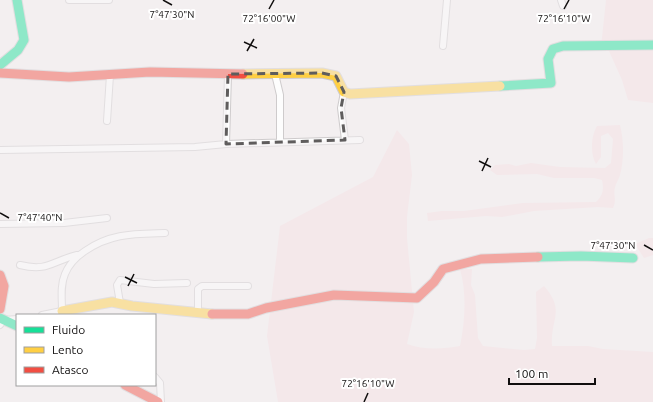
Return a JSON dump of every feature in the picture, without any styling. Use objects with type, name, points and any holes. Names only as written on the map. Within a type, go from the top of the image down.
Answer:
[{"type":"main road","points":[[0,65],[18,50],[24,40],[18,0]]},
{"type":"main road","points":[[0,73],[70,77],[150,72],[331,74],[336,76],[344,92],[350,94],[551,83],[548,59],[552,49],[563,46],[653,45]]},
{"type":"main road","points":[[62,311],[112,302],[198,312],[248,314],[266,308],[344,294],[371,297],[417,298],[434,282],[443,269],[480,259],[582,256],[633,258]]},
{"type":"main road","points":[[0,275],[4,286],[0,309]]},
{"type":"main road","points":[[1,321],[16,326]]},
{"type":"main road","points":[[127,386],[159,402]]},
{"type":"street","points":[[69,0],[109,0]]},
{"type":"street","points":[[443,46],[447,0]]},
{"type":"street","points":[[107,121],[110,74]]},
{"type":"street","points":[[226,144],[228,74]]},
{"type":"street","points":[[275,74],[280,95],[280,142]]},
{"type":"street","points":[[344,92],[341,108],[345,140]]},
{"type":"street","points":[[0,150],[195,147],[226,144],[360,140]]},
{"type":"street","points":[[0,224],[64,223],[107,218]]},
{"type":"street","points":[[20,266],[34,269],[46,267],[80,254],[107,238],[128,234],[165,234]]},
{"type":"street","points":[[47,314],[62,311],[62,288],[65,274],[71,262],[80,254]]},
{"type":"street","points":[[120,303],[117,285],[120,280],[154,284],[187,283]]},
{"type":"street","points":[[198,312],[198,289],[202,286],[248,286]]},
{"type":"street","points":[[1,321],[16,318]]},
{"type":"street","points":[[156,378],[160,383],[159,402]]},
{"type":"highlighted area","points":[[322,73],[336,76],[344,92],[341,108],[345,140],[226,144],[228,74]]},
{"type":"shaded area","points":[[606,0],[653,0],[653,103],[628,100],[622,80],[609,51],[601,47]]},
{"type":"shaded area","points":[[620,125],[623,144],[623,157],[620,175],[615,187],[615,202],[613,208],[598,207],[534,211],[502,217],[486,216],[428,221],[427,213],[442,211],[464,211],[523,203],[596,202],[602,192],[602,180],[594,178],[554,178],[537,174],[497,175],[490,170],[495,165],[509,164],[516,166],[531,163],[560,167],[605,168],[611,163],[613,139],[608,133],[601,136],[601,157],[596,164],[592,150],[592,140],[595,130],[597,126]]},
{"type":"shaded area","points":[[397,130],[409,144],[412,175],[407,217],[407,238],[414,312],[407,344],[433,348],[460,346],[463,327],[464,288],[460,269],[472,269],[471,285],[475,295],[478,338],[483,346],[524,350],[535,349],[537,338],[536,292],[544,286],[551,295],[556,309],[552,346],[588,346],[603,349],[653,352],[653,402],[278,402],[267,336],[280,226],[373,177]]},
{"type":"shaded area","points":[[649,238],[653,238],[653,255],[644,258],[635,244]]},
{"type":"traffic: fast","points":[[0,65],[18,50],[24,40],[17,0]]},
{"type":"traffic: fast","points":[[500,86],[551,83],[548,59],[553,49],[563,46],[653,45]]},
{"type":"traffic: fast","points":[[538,257],[581,256],[633,258]]},
{"type":"traffic: fast","points":[[0,318],[16,326]]},
{"type":"traffic: slow","points":[[243,74],[322,73],[336,76],[344,92],[350,94],[500,86]]},
{"type":"traffic: slow","points":[[62,311],[112,302],[132,306],[212,314]]},
{"type":"traffic: jam","points":[[0,73],[69,77],[150,72],[243,74]]},
{"type":"traffic: jam","points":[[212,314],[248,314],[266,308],[334,295],[417,298],[434,282],[443,269],[481,259],[538,257]]},
{"type":"traffic: jam","points":[[0,275],[4,286],[0,309]]},
{"type":"traffic: jam","points":[[127,386],[158,402]]}]
